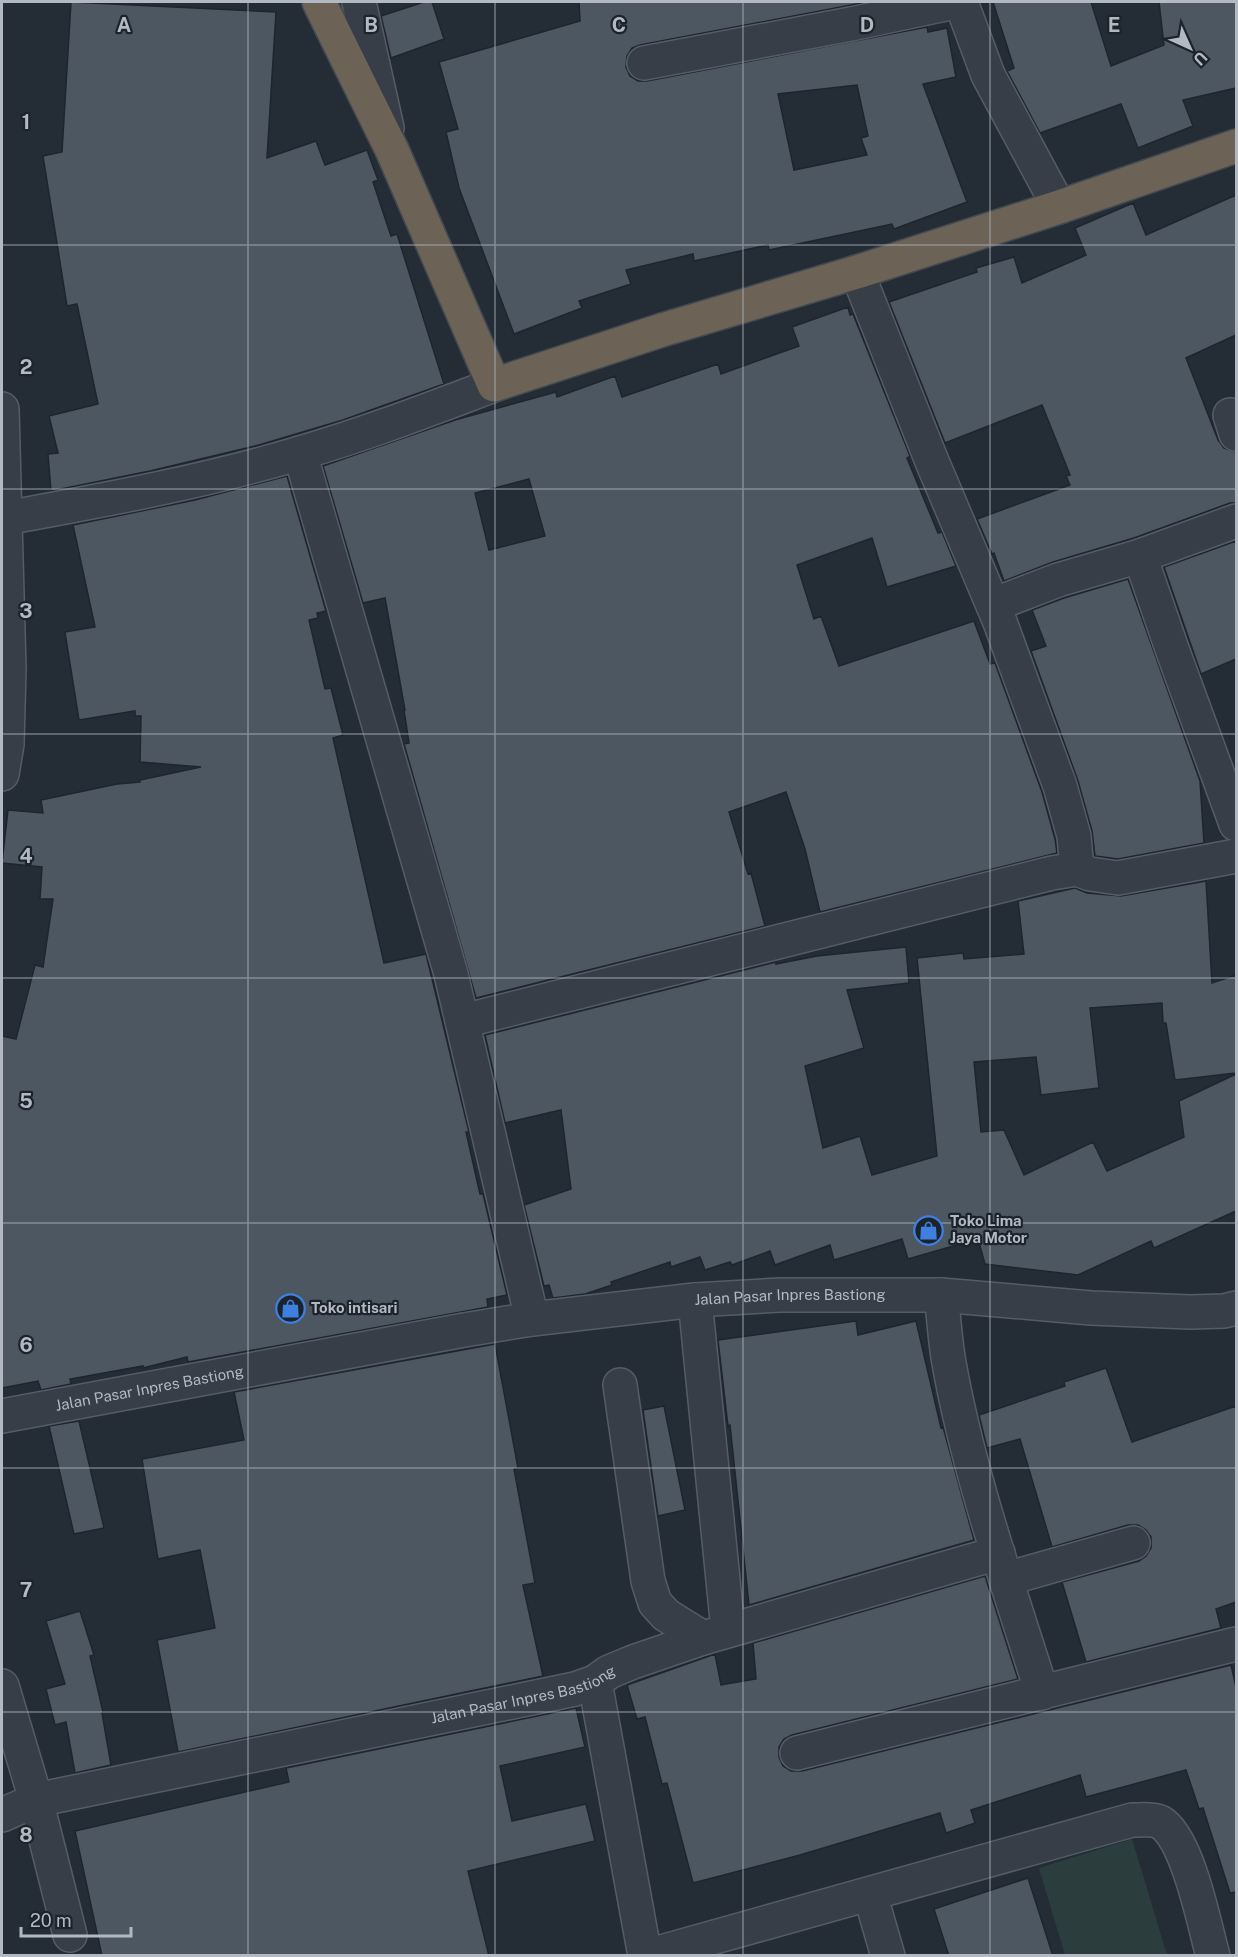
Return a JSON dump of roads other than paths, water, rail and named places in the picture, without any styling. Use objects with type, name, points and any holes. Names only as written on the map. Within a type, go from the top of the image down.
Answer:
[{"type":"highway","points":[[319,2],[392,150],[494,385],[662,330],[857,272],[1059,207],[1236,146]]},
{"type":"street","points":[[359,2],[392,150]]},
{"type":"street","points":[[644,63],[955,2]]},
{"type":"street","points":[[961,2],[988,75],[1059,207]]},
{"type":"street","points":[[857,272],[931,459],[993,605],[1060,786],[1074,836],[1077,869]]},
{"type":"street","points":[[6,518],[215,476],[300,453],[494,385]]},
{"type":"street","points":[[2,410],[9,669],[7,744],[2,774]]},
{"type":"street","points":[[300,453],[439,931],[463,1021],[490,1146],[532,1319]]},
{"type":"street","points":[[993,605],[1058,580],[1140,556],[1236,521]]},
{"type":"street","points":[[1140,556],[1236,824]]},
{"type":"street","points":[[463,1021],[1052,873],[1077,869],[1090,874],[1118,878],[1236,856]]},
{"type":"street","name":"Jalan Pasar Inpres Bastiong","points":[[2,1416],[464,1330],[532,1319],[695,1300],[780,1295],[942,1295],[1091,1308],[1190,1312],[1224,1311],[1236,1308]]},
{"type":"street","points":[[942,1295],[949,1362],[967,1444],[1042,1693]]},
{"type":"street","points":[[620,1386],[648,1581],[655,1603],[666,1615],[716,1634],[695,1300]]},
{"type":"street","name":"Jalan Pasar Inpres Bastiong","points":[[2,1815],[36,1800],[575,1689],[595,1682],[609,1672],[633,1662],[716,1634],[1002,1566],[1133,1543]]},
{"type":"street","points":[[797,1753],[1236,1644]]},
{"type":"street","points":[[595,1682],[646,1956],[1132,1820],[1159,1821],[1175,1836],[1187,1864],[1213,1956]]},
{"type":"street","points":[[2,1686],[36,1800],[70,1935]]},
{"type":"street","points":[[870,1894],[888,1956]]},
{"type":"place","name":"Toko Lima Jaya Motor","points":[[929,1230]]},
{"type":"place","name":"Toko intisari","points":[[290,1308]]}]
